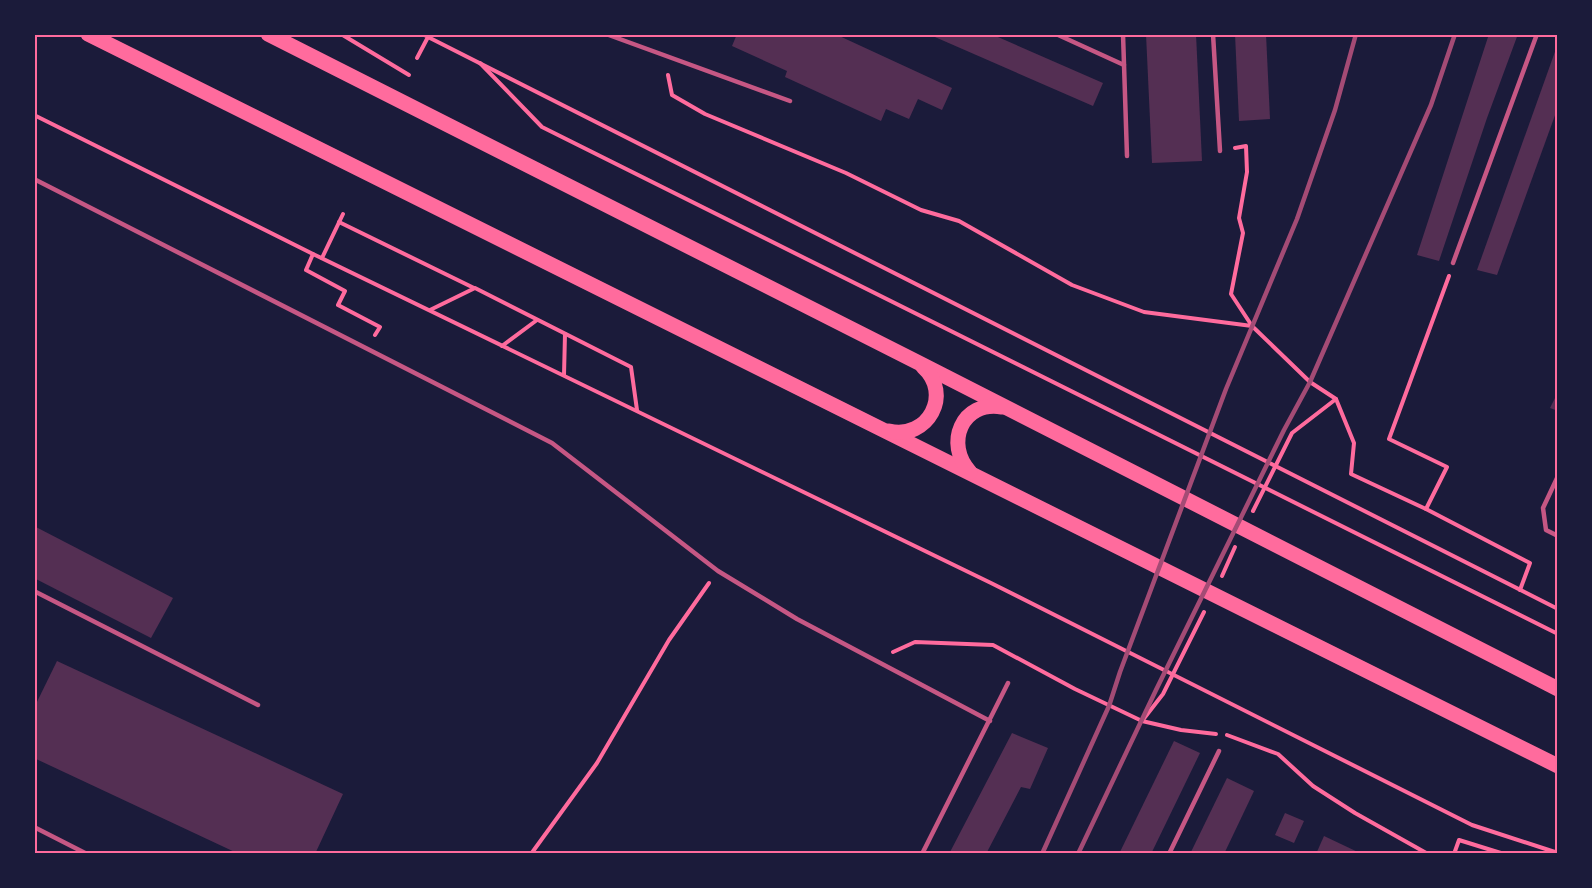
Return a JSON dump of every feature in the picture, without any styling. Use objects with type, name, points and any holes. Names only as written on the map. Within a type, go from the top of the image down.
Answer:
[{"type":"main road","points":[[88,34],[1557,766]]},
{"type":"main road","points":[[268,34],[1557,689]]},
{"type":"main road","points":[[880,428],[903,433],[925,423],[932,413],[936,402],[933,379],[917,362]]},
{"type":"main road","points":[[979,478],[969,471],[957,451],[960,427],[967,418],[987,406],[999,406],[1010,410]]},
{"type":"lane","points":[[606,34],[790,101]]},
{"type":"lane","points":[[1056,34],[1124,65]]},
{"type":"lane","points":[[1123,34],[1127,156]]},
{"type":"lane","points":[[1213,34],[1220,151]]},
{"type":"lane","points":[[1453,263],[1537,34]]},
{"type":"lane","points":[[34,179],[552,443],[718,571],[873,660],[990,721]]},
{"type":"lane","points":[[1557,476],[1543,508],[1546,530],[1557,536]]},
{"type":"lane","points":[[34,591],[258,705]]},
{"type":"lane","points":[[922,854],[1008,683]]},
{"type":"lane","points":[[1169,854],[1219,751]]},
{"type":"lane","points":[[34,827],[87,854]]},
{"type":"path","points":[[341,34],[409,75]]},
{"type":"path","points":[[423,34],[1557,609]]},
{"type":"path","points":[[417,58],[428,37]]},
{"type":"path","points":[[665,55],[672,95],[697,110],[846,173],[921,210],[959,221],[1072,285],[1144,312],[1252,326]]},
{"type":"path","points":[[477,61],[542,127],[1557,634]]},
{"type":"path","points":[[34,115],[313,254],[990,583],[1472,825],[1557,853]]},
{"type":"path","points":[[1220,151],[1246,146],[1247,172],[1239,218],[1243,233],[1231,294],[1252,326],[1311,382],[1336,399],[1354,443],[1351,474],[1426,509],[1530,563],[1520,590]]},
{"type":"path","points":[[322,258],[343,214]]},
{"type":"path","points":[[339,222],[631,367],[637,411]]},
{"type":"path","points":[[313,254],[306,270],[345,291],[339,305],[380,327],[368,349]]},
{"type":"path","points":[[1426,509],[1447,466],[1389,439],[1453,263]]},
{"type":"path","points":[[430,310],[475,288]]},
{"type":"path","points":[[502,345],[537,320]]},
{"type":"path","points":[[564,375],[565,334]]},
{"type":"path","points":[[1251,517],[1292,433],[1336,399]]},
{"type":"path","points":[[1220,579],[1240,537]]},
{"type":"path","points":[[531,854],[597,763],[669,640],[718,571]]},
{"type":"path","points":[[1142,721],[1163,694],[1204,610]]},
{"type":"path","points":[[873,660],[915,642],[993,645],[1075,689],[1142,721],[1181,730],[1230,735],[1278,754],[1313,786],[1355,813],[1428,854]]},
{"type":"path","points":[[1454,854],[1460,840],[1504,854]]},
{"type":"building","points":[[737,34],[835,34],[952,88],[942,110],[918,99],[909,119],[886,109],[881,121],[785,77],[787,71],[732,46]]},
{"type":"building","points":[[928,34],[991,34],[1103,83],[1093,106]]},
{"type":"building","points":[[1146,34],[1196,34],[1202,161],[1152,163]]},
{"type":"building","points":[[1235,34],[1266,34],[1270,119],[1239,121]]},
{"type":"building","points":[[1489,34],[1518,34],[1439,261],[1417,255]]},
{"type":"building","points":[[1557,46],[1558,107],[1497,275],[1477,270]]},
{"type":"building","points":[[1558,392],[1558,411],[1550,408]]},
{"type":"building","points":[[34,526],[173,598],[151,638],[34,578]]},
{"type":"building","points":[[57,661],[343,794],[315,854],[239,854],[34,758],[34,708]]},
{"type":"building","points":[[1012,733],[1048,748],[1030,789],[1021,787],[986,854],[949,854]]},
{"type":"building","points":[[1174,741],[1200,753],[1151,854],[1119,854]]},
{"type":"building","points":[[1227,778],[1254,791],[1224,854],[1190,854]]},
{"type":"building","points":[[1285,813],[1304,821],[1294,843],[1275,835]]},
{"type":"building","points":[[1324,836],[1362,854],[1316,854]]},
{"type":"railway","points":[[1042,854],[1109,706],[1226,389],[1297,219],[1335,110],[1356,34]]},
{"type":"railway","points":[[1078,854],[1156,690],[1310,382],[1431,105],[1455,34]]}]
